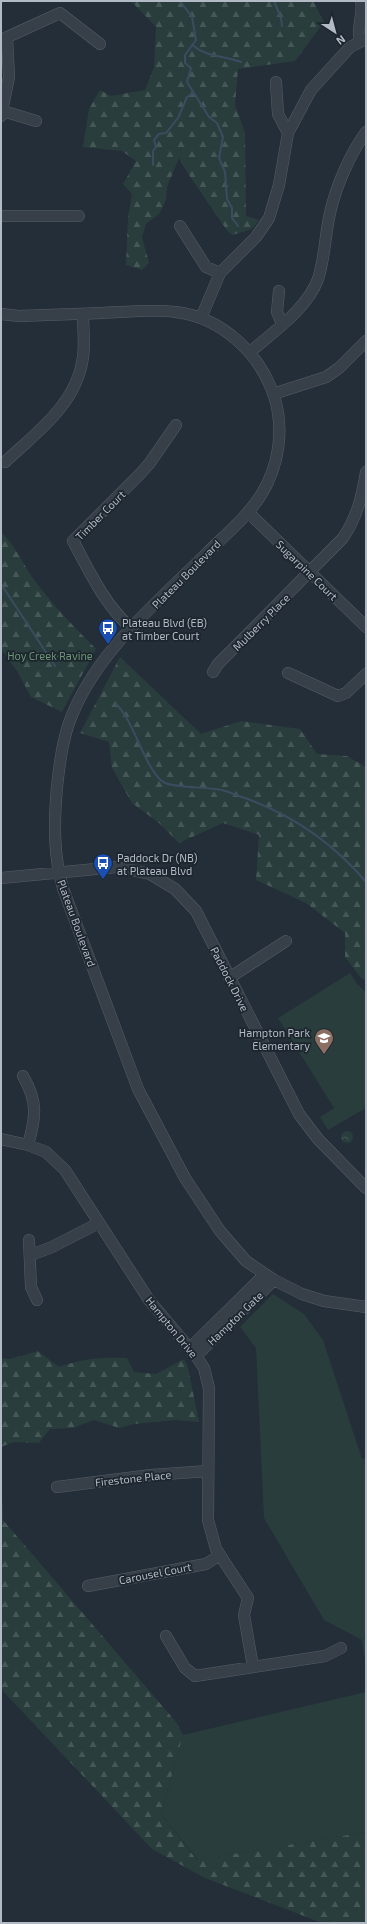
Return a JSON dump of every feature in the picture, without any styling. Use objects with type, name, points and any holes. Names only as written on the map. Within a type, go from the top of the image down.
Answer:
[{"type":"street","points":[[201,318],[220,273],[256,237],[269,218],[279,185],[288,133],[311,90],[350,47],[363,40],[358,32],[362,18],[361,1]]},
{"type":"street","points":[[36,121],[2,113],[9,77],[4,38],[60,13],[100,44]]},
{"type":"street","points":[[276,82],[278,114],[288,133]]},
{"type":"street","points":[[250,352],[282,324],[307,299],[318,279],[330,212],[349,162],[366,132]]},
{"type":"street","points":[[1,216],[79,216]]},
{"type":"street","points":[[180,226],[206,267],[220,273]]},
{"type":"street","points":[[279,291],[277,312],[282,324]]},
{"type":"street","name":"Plateau Boulevard","points":[[1,314],[19,316],[162,311],[176,312],[201,318],[230,334],[250,352],[263,371],[273,394],[279,417],[277,455],[271,477],[260,496],[248,512],[131,628],[107,656],[91,678],[68,725],[58,774],[54,831],[59,873],[64,891],[138,1089],[185,1178],[220,1231],[246,1261],[274,1280],[302,1294],[324,1301],[366,1306]]},
{"type":"street","points":[[5,462],[62,407],[73,389],[82,366],[83,314]]},
{"type":"street","points":[[273,394],[308,384],[332,373],[366,341]]},
{"type":"street","name":"Timber Court","points":[[131,628],[116,614],[106,600],[73,541],[149,464],[176,425]]},
{"type":"street","name":"Mulberry Place","points":[[212,672],[218,664],[310,573],[343,538],[350,528],[360,505],[366,472]]},
{"type":"street","name":"Sugarpine Court","points":[[248,512],[366,627]]},
{"type":"street","points":[[288,673],[338,696],[346,693],[366,674]]},
{"type":"street","name":"Paddock Drive","points":[[1,878],[117,867],[150,874],[175,889],[196,911],[299,1114],[318,1139],[366,1188]]},
{"type":"street","points":[[229,978],[286,941]]},
{"type":"street","points":[[22,1076],[32,1092],[34,1122],[28,1145]]},
{"type":"street","name":"Hampton Drive","points":[[1,1139],[28,1145],[46,1152],[65,1170],[149,1300],[193,1352],[204,1368],[209,1388],[208,1520],[216,1549],[248,1598],[244,1615],[253,1667]]},
{"type":"street","points":[[31,1255],[52,1247],[99,1223]]},
{"type":"street","points":[[29,1240],[31,1255],[31,1288],[37,1300]]},
{"type":"street","name":"Hampton Gate","points":[[193,1352],[265,1274]]},
{"type":"street","name":"Hampton Gate","points":[[193,1352],[274,1280]]},
{"type":"street","name":"Firestone Place","points":[[57,1487],[151,1475],[208,1471]]},
{"type":"street","name":"Carousel Court","points":[[88,1586],[206,1564],[220,1555]]},
{"type":"street","points":[[166,1636],[185,1668],[195,1676],[325,1656],[341,1648]]},
{"type":"green space","points":[[131,1],[313,1],[324,22],[295,61],[238,69],[235,105],[245,133],[246,216],[259,220],[252,229],[232,235],[226,229],[179,158],[167,187],[166,200],[159,214],[146,224],[142,237],[149,263],[142,270],[126,265],[128,218],[132,194],[123,184],[136,161],[122,151],[83,147],[89,109],[100,90],[111,96],[145,90],[154,67],[156,27]]},
{"type":"green space","name":"Hoy Creek Ravine","points":[[1,532],[10,542],[32,577],[47,596],[96,649],[62,712],[31,697],[17,671],[1,649]]},
{"type":"green space","points":[[120,657],[201,734],[241,721],[300,729],[317,754],[347,756],[366,767],[366,981],[361,978],[345,957],[345,933],[306,903],[256,880],[259,835],[223,823],[179,843],[159,823],[132,803],[112,768],[109,742],[80,733]]},
{"type":"green space","name":"Hampton Park Elementary","points":[[350,973],[357,984],[366,992],[366,1108],[328,1130],[320,1117],[334,1108],[278,1018]]},
{"type":"green space","points":[[345,1131],[349,1131],[353,1137],[349,1143],[345,1143],[341,1139],[341,1135]]},
{"type":"green space","points":[[273,1294],[304,1314],[323,1340],[362,1459],[366,1458],[366,1667],[362,1640],[324,1620],[264,1518],[256,1348],[240,1327]]},
{"type":"green space","points":[[38,1351],[59,1367],[93,1359],[127,1358],[134,1372],[156,1374],[184,1359],[188,1368],[199,1422],[175,1420],[134,1424],[119,1428],[94,1420],[73,1428],[50,1429],[39,1443],[14,1442],[1,1447],[1,1358],[10,1359]]},
{"type":"green space","points":[[1,1468],[3,1520],[176,1722],[183,1735],[161,1814],[197,1860],[366,1832],[366,1923],[322,1923],[205,1878],[152,1849],[1,1689]]},
{"type":"green space","points":[[366,1692],[366,1832],[198,1860],[161,1814],[183,1735]]},
{"type":"waterway","points":[[180,1],[192,17],[196,40],[185,55],[185,63],[191,68],[187,82],[209,117],[217,123],[223,137],[219,158],[225,172],[227,199],[232,208],[232,218],[238,226]]},
{"type":"waterway","points":[[274,1],[281,18],[282,26]]},
{"type":"waterway","points":[[192,45],[204,52],[241,62]]},
{"type":"waterway","points":[[153,165],[153,151],[156,147],[154,140],[159,134],[166,133],[178,118],[187,97],[193,93]]},
{"type":"waterway","points":[[1,584],[55,666]]},
{"type":"waterway","points":[[116,704],[129,722],[152,770],[158,778],[165,783],[177,786],[222,790],[279,813],[296,822],[326,843],[354,868],[366,882]]},
{"type":"place","name":"Plateau Blvd (EB) at Timber Court","points":[[108,645]]},
{"type":"place","name":"Paddock Dr (NB) at Plateau Blvd","points":[[103,880]]},
{"type":"place","name":"Hampton Park Elementary","points":[[324,1055]]}]
